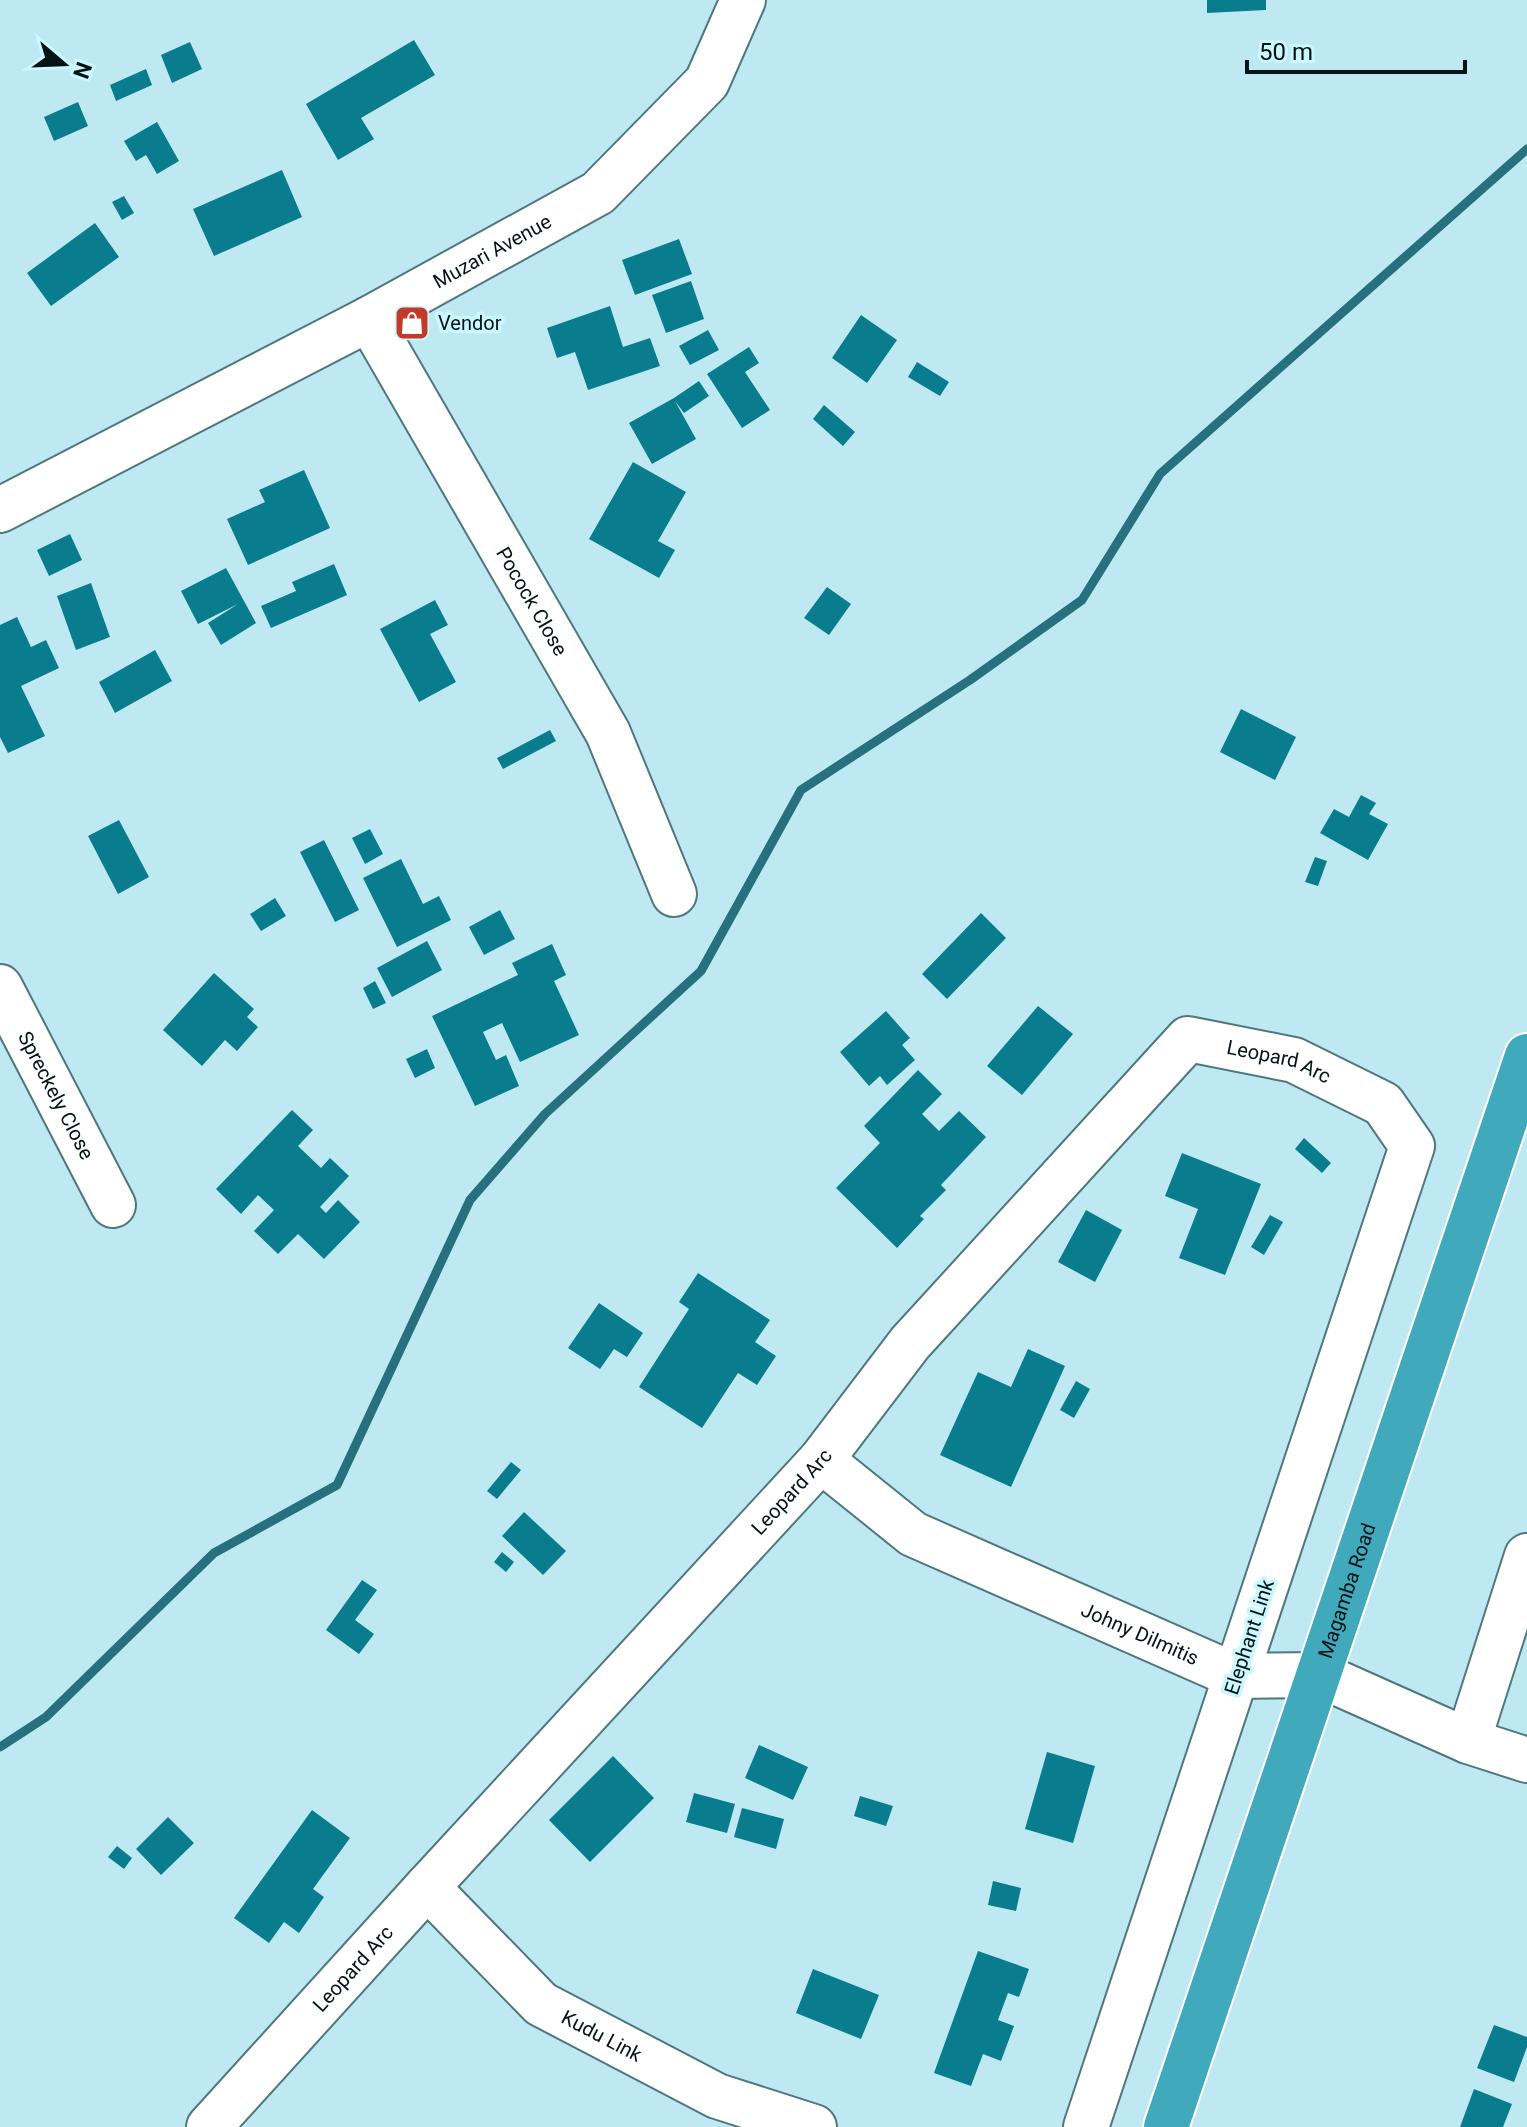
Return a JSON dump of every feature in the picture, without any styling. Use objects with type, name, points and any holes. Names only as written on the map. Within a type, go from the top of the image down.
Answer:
[{"type":"highway","name":"Magamba Road","points":[[1166,2127],[1527,1056]]},
{"type":"street","name":"Muzari Avenue","points":[[0,510],[369,319],[598,193],[707,82],[743,0]]},
{"type":"street","name":"Pocock Close","points":[[369,319],[608,733],[674,894]]},
{"type":"street","name":"Spreckely Close","points":[[0,987],[113,1205]]},
{"type":"street","name":"Leopard Arc","points":[[209,2127],[821,1460],[910,1343],[1188,1039],[1294,1060],[1383,1104],[1412,1146]]},
{"type":"street","name":"Elephant Link","points":[[1086,2127],[1412,1146]]},
{"type":"street","name":"Johny Dilmitis","points":[[821,1460],[913,1534],[1236,1676],[1320,1675],[1468,1741],[1527,1760]]},
{"type":"street","points":[[1468,1741],[1527,1556]]},
{"type":"street","name":"Kudu Link","points":[[427,1887],[541,2004],[717,2096],[814,2127]]},
{"type":"building","points":[[1207,0],[1266,0],[1266,10],[1207,13]]},
{"type":"building","points":[[414,40],[435,75],[361,118],[374,139],[338,160],[306,104]]},
{"type":"building","points":[[190,42],[202,69],[172,83],[161,55]]},
{"type":"building","points":[[146,69],[152,85],[116,101],[110,85]]},
{"type":"building","points":[[78,102],[88,126],[54,141],[44,117]]},
{"type":"building","points":[[157,122],[179,161],[157,174],[146,155],[136,161],[124,141]]},
{"type":"building","points":[[282,170],[302,217],[214,256],[193,209]]},
{"type":"building","points":[[124,196],[134,213],[122,220],[112,202]]},
{"type":"building","points":[[95,223],[119,257],[51,306],[27,273]]},
{"type":"building","points":[[679,239],[692,274],[635,295],[622,260]]},
{"type":"building","points":[[691,281],[704,319],[666,333],[652,295]]},
{"type":"building","points":[[610,306],[623,347],[650,338],[660,366],[588,390],[575,352],[557,358],[547,328]]},
{"type":"building","points":[[861,315],[897,340],[867,383],[832,358]]},
{"type":"building","points":[[708,330],[719,350],[690,365],[679,346]]},
{"type":"building","points":[[749,347],[759,363],[745,372],[770,410],[742,428],[707,374]]},
{"type":"building","points":[[917,362],[949,382],[940,396],[908,377]]},
{"type":"building","points":[[699,381],[709,396],[684,413],[675,401],[696,439],[652,464],[629,423]]},
{"type":"building","points":[[824,405],[855,432],[843,446],[813,419]]},
{"type":"building","points":[[633,462],[686,492],[658,541],[675,550],[659,578],[589,539]]},
{"type":"building","points":[[304,470],[330,528],[248,565],[227,519],[265,502],[259,490]]},
{"type":"building","points":[[70,534],[82,560],[49,576],[37,550]]},
{"type":"building","points":[[334,564],[347,595],[271,628],[261,606],[296,591],[292,582]]},
{"type":"building","points":[[226,568],[256,623],[221,645],[208,623],[238,604],[198,624],[181,591]]},
{"type":"building","points":[[91,583],[110,637],[76,650],[57,596]]},
{"type":"building","points":[[827,587],[851,604],[829,635],[804,618]]},
{"type":"building","points":[[435,600],[448,625],[430,634],[456,682],[419,702],[380,629]]},
{"type":"building","points":[[17,617],[31,647],[46,640],[59,668],[21,686],[45,736],[8,753],[0,737],[0,625]]},
{"type":"building","points":[[155,650],[172,681],[115,713],[99,682]]},
{"type":"building","points":[[1241,709],[1296,737],[1275,780],[1220,752]]},
{"type":"building","points":[[550,730],[556,741],[503,769],[497,758]]},
{"type":"building","points":[[1361,795],[1376,803],[1369,814],[1388,824],[1368,860],[1320,833],[1334,809],[1349,817]]},
{"type":"building","points":[[119,820],[149,877],[118,894],[88,836]]},
{"type":"building","points":[[370,829],[383,854],[365,864],[352,838]]},
{"type":"building","points":[[324,840],[359,910],[335,922],[300,852]]},
{"type":"building","points":[[1315,857],[1327,861],[1318,886],[1305,882]]},
{"type":"building","points":[[401,859],[423,904],[439,896],[451,920],[397,947],[363,878]]},
{"type":"building","points":[[275,898],[286,916],[261,931],[250,914]]},
{"type":"building","points":[[500,910],[515,939],[484,955],[469,927]]},
{"type":"building","points":[[981,913],[1006,938],[947,999],[922,974]]},
{"type":"building","points":[[427,941],[442,970],[392,997],[377,968]]},
{"type":"building","points":[[552,944],[566,975],[554,981],[579,1035],[520,1062],[502,1023],[483,1032],[496,1060],[506,1055],[519,1086],[475,1106],[432,1016],[518,975],[512,963]]},
{"type":"building","points":[[214,973],[254,1009],[247,1017],[258,1027],[237,1051],[225,1040],[202,1066],[163,1030]]},
{"type":"building","points":[[375,981],[386,1003],[373,1009],[363,988]]},
{"type":"building","points":[[1038,1006],[1073,1034],[1022,1095],[987,1066]]},
{"type":"building","points":[[886,1011],[910,1038],[902,1045],[915,1060],[887,1085],[880,1076],[869,1086],[840,1052]]},
{"type":"building","points":[[427,1049],[435,1068],[415,1078],[406,1059]]},
{"type":"building","points":[[918,1070],[942,1094],[922,1114],[939,1131],[959,1111],[986,1137],[941,1185],[946,1190],[920,1216],[924,1219],[897,1248],[836,1188],[880,1143],[864,1126]]},
{"type":"building","points":[[292,1110],[313,1130],[298,1146],[321,1168],[330,1158],[349,1176],[320,1207],[326,1213],[338,1200],[360,1222],[324,1259],[298,1234],[278,1254],[254,1231],[274,1210],[258,1195],[241,1214],[216,1189]]},
{"type":"building","points":[[1304,1138],[1331,1163],[1322,1173],[1295,1149]]},
{"type":"building","points":[[1182,1153],[1261,1184],[1225,1275],[1179,1258],[1198,1209],[1165,1196]]},
{"type":"building","points":[[1086,1210],[1122,1230],[1095,1282],[1058,1262]]},
{"type":"building","points":[[1270,1215],[1283,1222],[1264,1255],[1251,1247]]},
{"type":"building","points":[[698,1273],[770,1320],[755,1342],[776,1356],[757,1385],[738,1373],[702,1428],[639,1387],[689,1309],[679,1302]]},
{"type":"building","points":[[599,1303],[643,1333],[627,1357],[614,1349],[600,1369],[568,1348]]},
{"type":"building","points":[[1028,1349],[1065,1366],[1011,1487],[940,1455],[978,1372],[1011,1387]]},
{"type":"building","points":[[1076,1381],[1090,1389],[1074,1418],[1060,1410]]},
{"type":"building","points":[[511,1462],[521,1470],[497,1499],[487,1491]]},
{"type":"building","points":[[524,1512],[566,1551],[543,1575],[502,1536]]},
{"type":"building","points":[[502,1552],[514,1562],[506,1572],[494,1562]]},
{"type":"building","points":[[362,1580],[377,1590],[355,1620],[374,1634],[359,1654],[326,1630]]},
{"type":"building","points":[[759,1745],[808,1767],[793,1800],[745,1778]]},
{"type":"building","points":[[1047,1752],[1095,1766],[1073,1843],[1025,1829]]},
{"type":"building","points":[[613,1756],[654,1798],[590,1862],[549,1820]]},
{"type":"building","points":[[694,1793],[735,1804],[727,1833],[686,1822]]},
{"type":"building","points":[[860,1796],[893,1806],[886,1826],[854,1816]]},
{"type":"building","points":[[742,1808],[784,1819],[776,1849],[734,1837]]},
{"type":"building","points":[[312,1810],[350,1838],[313,1889],[324,1897],[299,1933],[284,1922],[269,1943],[234,1918]]},
{"type":"building","points":[[168,1817],[194,1843],[161,1875],[136,1849]]},
{"type":"building","points":[[117,1846],[132,1858],[124,1869],[108,1857]]},
{"type":"building","points":[[993,1881],[1021,1888],[1016,1911],[988,1905]]},
{"type":"building","points":[[978,1951],[1029,1969],[1019,1997],[1008,1993],[998,2020],[1014,2026],[1001,2061],[983,2054],[971,2086],[934,2073]]},
{"type":"building","points":[[813,1969],[879,1995],[861,2039],[796,2013]]},
{"type":"building","points":[[1494,2025],[1527,2037],[1527,2047],[1514,2082],[1477,2068]]},
{"type":"building","points":[[1474,2089],[1512,2104],[1503,2127],[1460,2127]]},
{"type":"waterway","points":[[0,1747],[46,1717],[214,1553],[337,1485],[470,1200],[545,1114],[701,971],[801,790],[970,680],[1082,600],[1160,474],[1527,149]]},
{"type":"place","name":"Vendor","points":[[412,323]]}]
